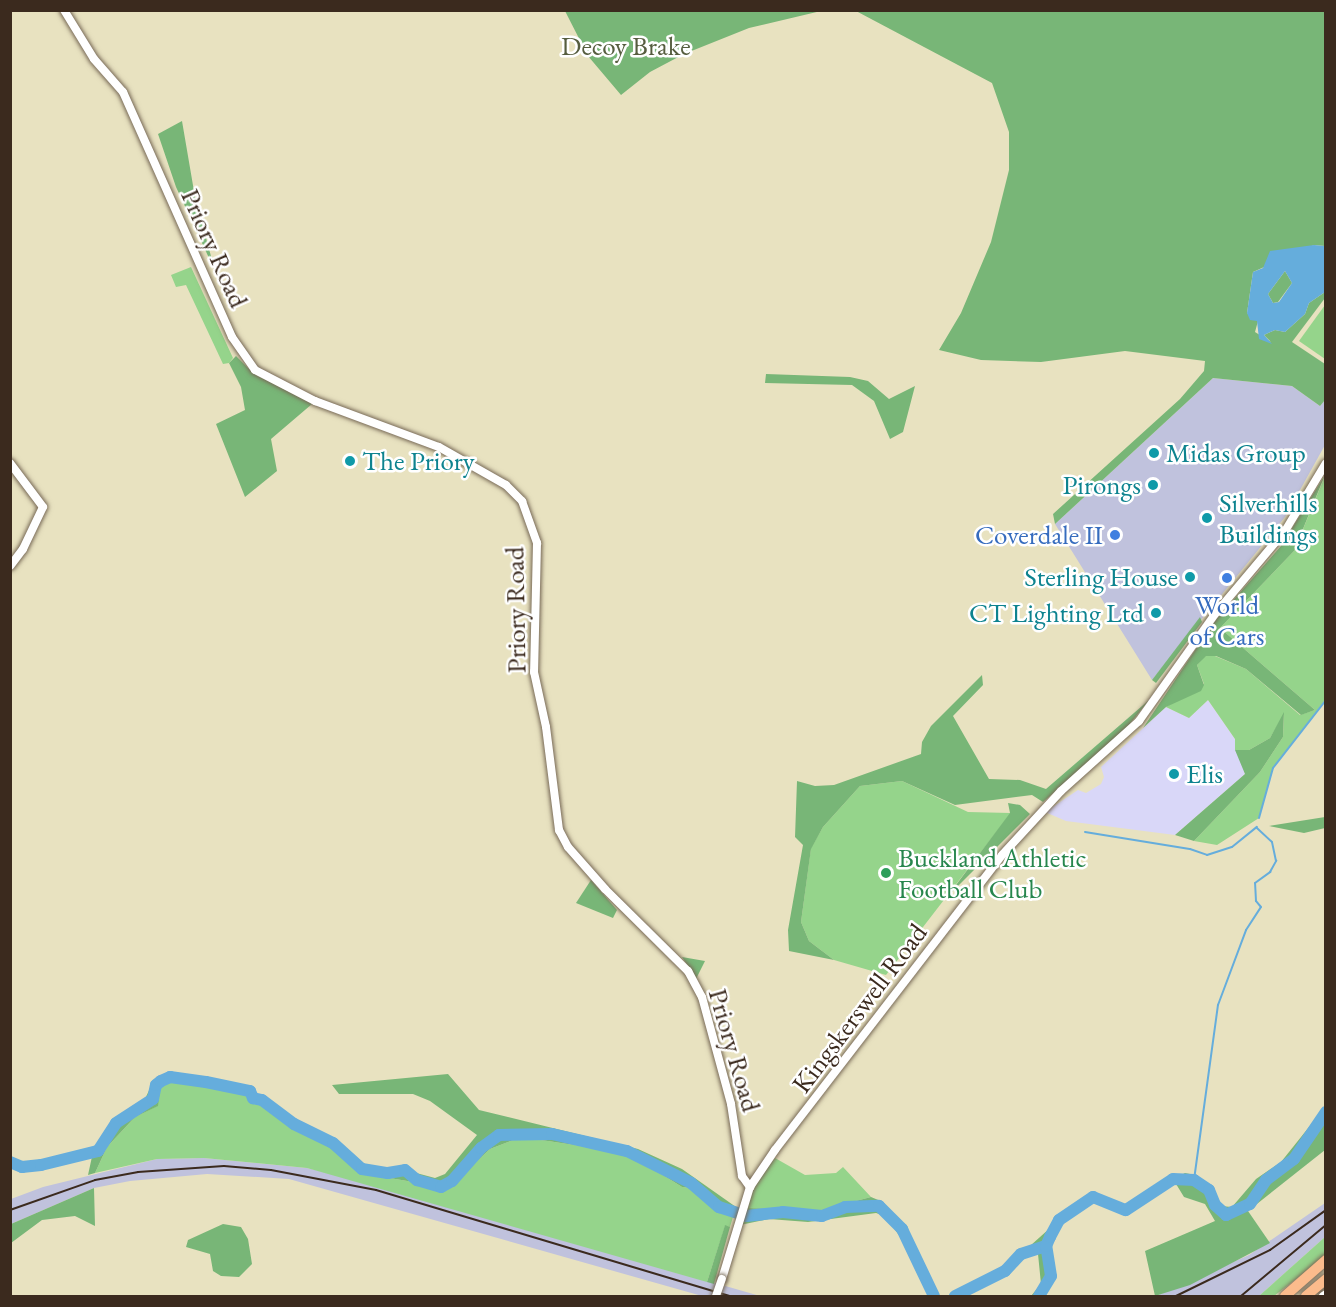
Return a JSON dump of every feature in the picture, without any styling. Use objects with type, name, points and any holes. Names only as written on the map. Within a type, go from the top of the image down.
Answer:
[{"type":"highway","points":[[1285,1296],[1326,1260]]},
{"type":"highway","points":[[1306,1296],[1326,1279]]},
{"type":"street","name":"Priory Road","points":[[64,10],[94,59],[123,92],[232,336],[255,370],[315,400],[439,447],[506,485],[522,501],[537,543],[534,672],[546,727],[559,830],[568,846],[605,889],[688,971],[702,997],[731,1104],[742,1176],[750,1187]]},
{"type":"street","points":[[10,463],[43,507],[23,549],[10,566]]},
{"type":"street","name":"Kingskerswell Road","points":[[716,1296],[741,1209],[750,1187],[1002,855],[1041,810],[1139,721],[1215,615],[1285,531],[1326,463]]},
{"type":"shaded area","points":[[1213,378],[1292,386],[1320,406],[1325,400],[1325,445],[1285,517],[1152,680],[1055,524]]},
{"type":"shaded area","points":[[1208,700],[1235,739],[1245,774],[1175,835],[1066,821],[1045,812],[1078,790],[1086,793],[1101,784],[1104,777],[1101,767],[1166,707],[1189,718]]},
{"type":"shaded area","points":[[204,1158],[307,1168],[366,1182],[760,1296],[702,1296],[289,1179],[207,1174],[130,1181],[94,1188],[11,1224],[11,1199],[43,1187],[157,1159]]},
{"type":"shaded area","points":[[1325,1203],[1325,1237],[1259,1296],[1156,1296],[1249,1255]]},
{"type":"green space","name":"Decoy Brake","points":[[565,11],[821,11],[749,28],[684,54],[650,72],[621,95],[588,56]]},
{"type":"green space","points":[[856,11],[1325,11],[1325,246],[1314,245],[1253,272],[1247,313],[1258,321],[1255,332],[1271,342],[1264,335],[1275,330],[1285,332],[1305,314],[1309,303],[1325,292],[1325,298],[1292,342],[1325,364],[1325,400],[1320,406],[1292,386],[1213,378],[1055,524],[1053,514],[1180,399],[1204,371],[1205,361],[1125,351],[1041,362],[981,360],[939,350],[961,313],[991,242],[1009,170],[1009,132],[992,83]]},
{"type":"green space","points":[[182,121],[195,197],[215,271],[176,187],[158,134]]},
{"type":"green space","points":[[191,267],[233,358],[229,363],[223,364],[186,285],[176,287],[171,275]]},
{"type":"green space","points":[[1285,271],[1292,283],[1278,302],[1273,303],[1268,294]]},
{"type":"green space","points":[[1325,305],[1325,359],[1299,341]]},
{"type":"green space","points":[[236,356],[252,372],[312,404],[271,439],[277,471],[245,497],[216,424],[245,410],[241,387],[229,363]]},
{"type":"green space","points":[[766,374],[850,377],[868,381],[889,399],[915,386],[903,432],[890,439],[874,401],[852,385],[765,383]]},
{"type":"green space","points":[[1325,475],[1294,551],[1220,628],[1315,710],[1301,715],[1246,669],[1216,656],[1206,656],[1197,665],[1204,685],[1201,691],[1166,707],[1143,728],[1214,622],[1281,546]]},
{"type":"green space","points":[[1325,476],[1325,700],[1273,768],[1259,818],[1217,845],[1194,841],[1260,772],[1283,737],[1284,714],[1270,738],[1249,750],[1235,750],[1235,739],[1208,700],[1189,718],[1166,707],[1204,684],[1197,665],[1205,656],[1215,656],[1246,669],[1300,715],[1315,710],[1220,628],[1294,551]]},
{"type":"green space","points":[[1200,617],[1202,622],[1156,683],[1152,680]]},
{"type":"green space","points":[[982,675],[983,685],[953,716],[989,779],[1020,780],[1046,789],[1149,700],[1124,731],[1043,802],[1032,795],[955,805],[902,781],[860,786],[823,827],[811,849],[801,922],[809,941],[834,960],[789,951],[788,930],[803,845],[795,837],[797,781],[815,786],[834,785],[921,754],[922,742],[931,726]]},
{"type":"green space","points":[[1284,712],[1283,737],[1260,772],[1194,841],[1175,835],[1245,774],[1235,750],[1249,750],[1270,738]]},
{"type":"green space","name":"Buckland Athletic Football Club","points":[[902,781],[968,812],[1011,813],[886,975],[834,960],[809,941],[801,922],[811,848],[823,827],[860,786]]},
{"type":"green space","points":[[1008,803],[1020,805],[1030,814],[947,897],[1010,813]]},
{"type":"green space","points":[[1325,817],[1325,828],[1304,833],[1269,826]]},
{"type":"green space","points":[[591,880],[617,910],[613,918],[576,903]]},
{"type":"green space","points":[[682,957],[705,961],[696,979],[690,969]]},
{"type":"green space","points":[[448,1074],[479,1110],[638,1149],[682,1169],[736,1207],[733,1217],[695,1188],[682,1187],[628,1153],[521,1137],[490,1149],[451,1185],[442,1187],[384,1177],[370,1170],[405,1170],[435,1178],[445,1174],[477,1135],[430,1101],[413,1094],[339,1094],[332,1085]]},
{"type":"green space","points":[[170,1077],[250,1091],[253,1098],[262,1100],[294,1124],[333,1143],[362,1169],[384,1177],[442,1187],[451,1185],[490,1149],[521,1137],[628,1153],[682,1187],[695,1188],[733,1217],[730,1227],[725,1226],[707,1282],[307,1168],[204,1158],[157,1159],[95,1173],[107,1147],[135,1117],[157,1106],[161,1081]]},
{"type":"green space","points":[[161,1081],[158,1106],[135,1117],[107,1147],[95,1173],[88,1175],[93,1152],[111,1127],[144,1101],[153,1082]]},
{"type":"green space","points":[[1325,1107],[1325,1150],[1248,1211],[1270,1243],[1190,1285],[1155,1296],[1145,1251],[1215,1221],[1205,1204],[1184,1197],[1173,1179],[1185,1173],[1195,1175],[1220,1206],[1232,1207],[1256,1179],[1281,1162]]},
{"type":"green space","points":[[775,1158],[805,1175],[836,1173],[843,1167],[871,1197],[821,1210],[746,1208],[755,1184]]},
{"type":"green space","points":[[94,1188],[95,1226],[75,1216],[42,1220],[11,1243],[11,1224]]},
{"type":"green space","points":[[871,1197],[883,1202],[908,1231],[938,1296],[931,1296],[901,1238],[885,1216],[876,1213],[808,1222],[769,1219],[740,1225],[746,1208],[821,1210]]},
{"type":"green space","points":[[1059,1220],[1051,1247],[1054,1273],[1050,1286],[1045,1296],[1031,1296],[1041,1284],[1038,1254],[1021,1254]]},
{"type":"green space","points":[[223,1224],[241,1227],[248,1239],[252,1264],[239,1277],[221,1276],[213,1271],[210,1254],[186,1247],[188,1240]]},
{"type":"green space","points":[[725,1225],[730,1227],[714,1284],[707,1282]]},
{"type":"green space","points":[[1325,1237],[1325,1256],[1322,1259],[1274,1296],[1259,1296]]},
{"type":"water","points":[[1314,245],[1325,246],[1325,292],[1309,303],[1305,314],[1285,332],[1275,330],[1264,335],[1272,344],[1259,339],[1257,321],[1250,320],[1247,313],[1253,272],[1263,268],[1270,251]],"holes":[[[1285,271],[1292,283],[1279,302],[1273,303],[1268,294]]]},
{"type":"waterway","points":[[1259,818],[1273,768],[1326,700]]},
{"type":"waterway","points":[[1085,832],[1190,849],[1207,855],[1232,847],[1257,827]]},
{"type":"waterway","points":[[1194,1180],[1218,1005],[1246,930],[1261,907],[1256,901],[1255,883],[1270,872],[1276,861],[1272,842],[1257,828]]},
{"type":"waterway","points":[[10,1162],[22,1167],[41,1165],[98,1151],[116,1123],[153,1099],[156,1085],[161,1081],[170,1077],[206,1082],[250,1091],[253,1098],[262,1100],[294,1124],[333,1143],[362,1169],[388,1173],[405,1170],[417,1180],[441,1187],[452,1181],[481,1148],[499,1135],[552,1134],[627,1151],[691,1183],[719,1207],[746,1216],[783,1212],[822,1216],[845,1207],[879,1206],[902,1229],[934,1296]]},
{"type":"waterway","points":[[1039,1296],[1051,1276],[1046,1246],[1059,1220],[1093,1197],[1126,1210],[1173,1179],[1194,1180],[1209,1190],[1215,1205],[1226,1215],[1250,1204],[1266,1180],[1294,1159],[1326,1112]]},
{"type":"waterway","points":[[955,1296],[1005,1271],[1021,1254],[1046,1246]]},
{"type":"railway","points":[[10,1210],[95,1180],[138,1172],[224,1166],[271,1170],[376,1190],[730,1296]]},
{"type":"railway","points":[[1176,1296],[1270,1250],[1326,1210]]},
{"type":"railway","points":[[1241,1296],[1326,1225]]},
{"type":"place","name":"Midas Group","points":[[1154,453]]},
{"type":"place","name":"The Priory","points":[[350,461]]},
{"type":"place","name":"Pirongs","points":[[1153,485]]},
{"type":"place","name":"Silverhills Buildings","points":[[1207,518]]},
{"type":"place","name":"Coverdale II","points":[[1115,535]]},
{"type":"place","name":"Sterling House","points":[[1190,577]]},
{"type":"place","name":"World of Cars","points":[[1227,578]]},
{"type":"place","name":"CT Lighting Ltd","points":[[1156,613]]},
{"type":"place","name":"Elis","points":[[1174,774]]},
{"type":"place","name":"Buckland Athletic Football Club","points":[[886,873]]}]
